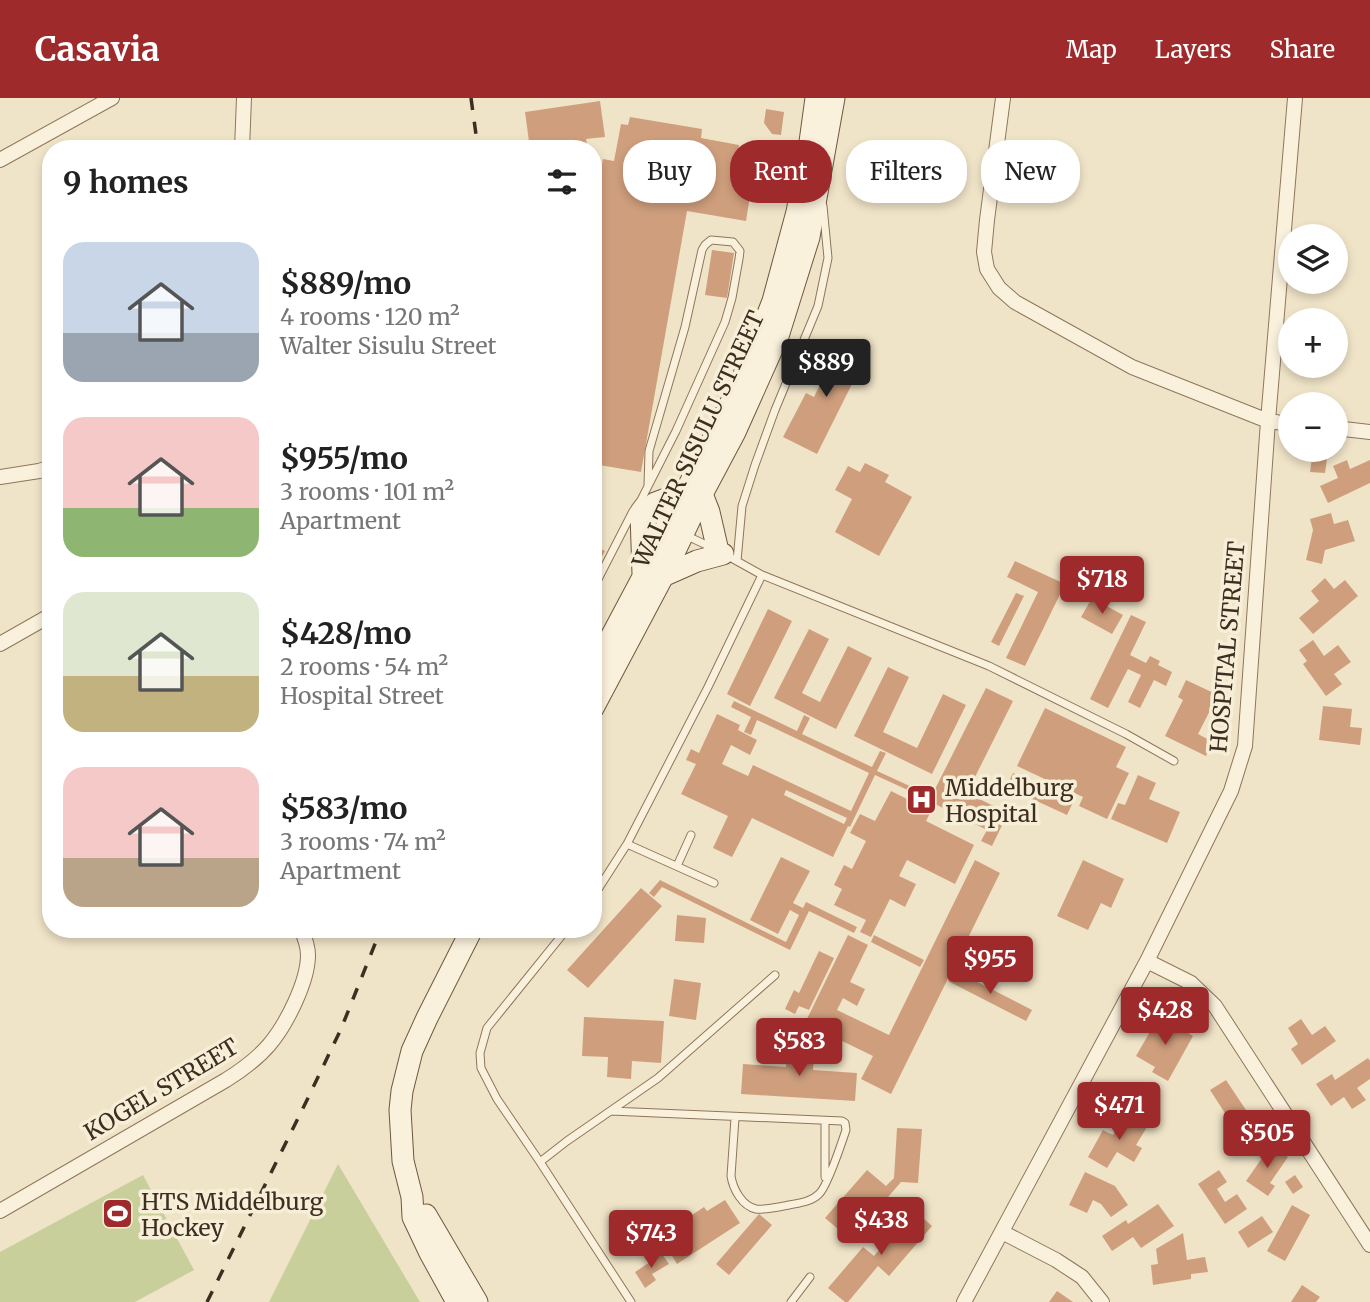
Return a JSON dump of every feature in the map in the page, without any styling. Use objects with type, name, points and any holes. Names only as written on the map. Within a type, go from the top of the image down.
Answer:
[{"type":"main road","name":"WALTER SISULU STREET","points":[[694,493],[704,459],[742,380],[773,301],[797,212],[816,98]]},
{"type":"main road","name":"WALTER SISULU STREET","points":[[827,140],[834,98]]},
{"type":"main road","name":"WALTER SISULU STREET","points":[[602,688],[653,577],[655,521],[694,493],[735,432],[778,336],[809,237],[816,203]]},
{"type":"main road","points":[[694,493],[709,512],[726,555],[697,561],[653,577],[655,521],[655,503],[694,493]]},
{"type":"main road","name":"WALTER SISULU STREET","points":[[602,657],[653,577]]},
{"type":"main road","points":[[457,1302],[413,1217],[412,1197],[403,1161],[400,1110],[412,1051],[468,938]]},
{"type":"main road","points":[[412,1197],[424,1211],[477,1302]]},
{"type":"street","points":[[0,160],[112,98]]},
{"type":"street","points":[[242,140],[244,98]]},
{"type":"street","points":[[1003,98],[984,252],[987,269],[999,288],[1015,302],[1132,367],[1268,421],[1278,422]]},
{"type":"street","name":"HOSPITAL STREET","points":[[964,1302],[1147,961],[1231,791],[1245,746],[1295,98]]},
{"type":"street","points":[[1348,429],[1370,432]]},
{"type":"street","points":[[0,477],[42,470]]},
{"type":"street","points":[[2,638],[42,619]]},
{"type":"street","name":"KOGEL STREET","points":[[0,1211],[226,1080],[255,1059],[269,1045],[292,1009],[305,973],[308,953],[304,938]]},
{"type":"street","points":[[1147,961],[1191,983],[1215,1006],[1370,1245]]},
{"type":"street","points":[[1002,1232],[1082,1277],[1102,1302]]},
{"type":"lane","points":[[726,555],[775,410],[818,306],[828,258],[822,203]]},
{"type":"lane","points":[[649,486],[725,322],[740,251],[733,242],[711,240],[702,250],[685,327],[649,451],[649,486],[655,521]]},
{"type":"lane","points":[[655,521],[762,575],[989,666],[1174,761]]},
{"type":"lane","points":[[602,579],[655,521]]},
{"type":"lane","points":[[602,883],[627,844],[762,575]]},
{"type":"lane","points":[[677,866],[691,835]]},
{"type":"lane","points":[[627,844],[714,883]]},
{"type":"lane","points":[[560,938],[486,1028],[480,1053],[481,1068],[489,1085],[631,1302]]},
{"type":"lane","points":[[541,1162],[566,1141],[673,1065],[775,975]]},
{"type":"lane","points":[[611,1111],[842,1121],[846,1126],[843,1139],[818,1195],[811,1200],[755,1209],[738,1195],[731,1176],[735,1118]]},
{"type":"lane","points":[[825,1121],[825,1183]]},
{"type":"lane","points":[[791,1302],[810,1277]]},
{"type":"green space","points":[[338,1164],[420,1302],[269,1302]]},
{"type":"green space","name":"HTS Middelburg Hockey","points":[[143,1175],[194,1270],[135,1302],[0,1302],[0,1252]]},
{"type":"building","points":[[600,101],[605,137],[586,140],[529,140],[525,112]]},
{"type":"building","points":[[766,109],[784,112],[781,135],[772,134],[764,123]]},
{"type":"building","points":[[630,117],[702,129],[701,138],[712,140],[623,140],[623,203],[716,203],[716,141],[730,143],[730,203],[749,203],[746,221],[687,211],[641,472],[602,466],[602,164],[603,159],[614,161],[621,124],[628,125]]},
{"type":"building","points":[[712,250],[734,253],[727,298],[705,295]]},
{"type":"building","points":[[842,340],[868,352],[817,454],[783,437],[806,393],[814,397]]},
{"type":"building","points":[[1370,460],[1370,483],[1328,503],[1320,486],[1338,478],[1333,466],[1348,462],[1350,469]]},
{"type":"building","points":[[1311,462],[1327,462],[1325,473],[1310,472]]},
{"type":"building","points":[[865,463],[889,475],[885,482],[912,497],[879,556],[835,532],[852,499],[835,490],[848,466],[860,472]]},
{"type":"building","points":[[1331,513],[1334,524],[1348,520],[1355,541],[1325,550],[1322,564],[1306,560],[1313,530],[1310,519]]},
{"type":"building","points":[[1015,561],[1065,584],[1025,666],[1006,658],[1038,592],[1007,577]]},
{"type":"building","points":[[1325,578],[1334,589],[1345,580],[1358,596],[1313,634],[1299,618],[1319,601],[1311,591]]},
{"type":"building","points":[[1016,593],[1024,596],[999,646],[991,642]]},
{"type":"building","points":[[1092,598],[1123,615],[1112,634],[1081,617]]},
{"type":"building","points":[[768,609],[792,621],[750,706],[727,694]]},
{"type":"building","points":[[1131,615],[1146,622],[1130,655],[1146,663],[1150,656],[1160,661],[1158,665],[1172,672],[1166,686],[1154,680],[1140,708],[1128,702],[1141,675],[1128,669],[1108,708],[1090,699]]},
{"type":"building","points":[[809,629],[829,639],[802,693],[820,702],[848,646],[872,658],[836,729],[774,698]]},
{"type":"building","points":[[1313,640],[1324,656],[1338,645],[1351,662],[1334,674],[1342,684],[1326,696],[1303,664],[1307,661],[1299,650]]},
{"type":"building","points":[[888,667],[909,677],[883,732],[917,748],[943,694],[966,705],[932,774],[854,736]]},
{"type":"building","points":[[1186,680],[1218,695],[1198,734],[1213,742],[1206,756],[1165,736],[1183,700],[1178,697]]},
{"type":"building","points":[[986,688],[1013,701],[967,793],[1008,813],[992,846],[981,841],[987,830],[929,801]]},
{"type":"building","points":[[734,701],[797,731],[804,715],[810,718],[802,734],[872,767],[880,751],[886,753],[877,771],[925,793],[923,797],[875,775],[833,857],[752,818],[732,857],[713,848],[728,816],[681,794],[696,764],[686,760],[691,749],[699,753],[717,714],[740,725],[738,730],[757,740],[750,755],[731,745],[722,764],[748,776],[753,765],[851,811],[869,773],[757,720],[751,735],[744,732],[751,717],[731,707]],"holes":[[[786,790],[847,818],[844,824],[784,795]]]},
{"type":"building","points":[[1323,706],[1352,709],[1350,727],[1362,728],[1360,745],[1319,740]]},
{"type":"building","points":[[1045,708],[1126,747],[1116,767],[1129,773],[1107,819],[1079,806],[1083,797],[1017,766]]},
{"type":"building","points":[[1013,773],[1074,800],[1067,815],[1006,787]]},
{"type":"building","points":[[1138,775],[1156,783],[1149,799],[1180,812],[1167,843],[1111,819],[1118,803],[1125,805]]},
{"type":"building","points":[[891,791],[931,811],[926,821],[974,845],[955,884],[907,860],[899,876],[916,884],[905,907],[890,899],[871,937],[860,932],[866,920],[834,905],[842,889],[834,885],[844,865],[852,869],[866,841],[850,833],[860,814],[875,821]]},
{"type":"building","points":[[781,857],[810,871],[793,903],[803,908],[806,902],[857,927],[854,933],[809,911],[790,950],[662,887],[654,897],[649,893],[660,880],[786,942],[799,915],[790,910],[778,934],[750,920]]},
{"type":"building","points":[[975,860],[1000,873],[891,1094],[861,1079],[873,1056],[805,1023],[848,935],[868,945],[850,982],[865,989],[857,1006],[843,998],[837,1010],[889,1035]]},
{"type":"building","points":[[1083,860],[1124,879],[1111,908],[1101,903],[1088,930],[1057,916]]},
{"type":"building","points":[[641,888],[662,906],[588,988],[567,970],[596,938],[602,938],[602,931]]},
{"type":"building","points":[[677,915],[706,918],[704,943],[675,941]]},
{"type":"building","points":[[874,935],[924,960],[920,967],[871,942]]},
{"type":"building","points":[[819,951],[834,958],[809,1010],[799,1006],[795,1014],[785,1009],[794,990],[799,993]]},
{"type":"building","points":[[954,970],[1032,1010],[1026,1021],[948,981]]},
{"type":"building","points":[[674,979],[701,983],[696,1020],[669,1016]]},
{"type":"building","points":[[584,1017],[664,1021],[661,1063],[632,1061],[631,1079],[607,1077],[608,1057],[582,1056]]},
{"type":"building","points":[[1158,1018],[1171,1025],[1175,1018],[1188,1026],[1185,1031],[1193,1036],[1168,1081],[1152,1072],[1155,1067],[1136,1056]]},
{"type":"building","points":[[1301,1019],[1312,1035],[1325,1026],[1336,1041],[1302,1065],[1291,1049],[1298,1044],[1288,1028]]},
{"type":"building","points":[[787,1043],[815,1044],[813,1070],[857,1073],[855,1101],[741,1094],[743,1064],[786,1067]]},
{"type":"building","points":[[1368,1058],[1370,1079],[1357,1088],[1366,1100],[1352,1109],[1344,1097],[1331,1106],[1316,1084],[1332,1074],[1335,1080]]},
{"type":"building","points":[[1226,1080],[1248,1113],[1232,1124],[1210,1090]]},
{"type":"building","points":[[1125,1114],[1147,1127],[1136,1145],[1142,1148],[1134,1162],[1117,1152],[1107,1168],[1088,1157],[1103,1130],[1113,1135]]},
{"type":"building","points":[[1259,1114],[1266,1123],[1242,1140],[1236,1130]]},
{"type":"building","points":[[897,1128],[922,1129],[918,1183],[901,1182],[851,1240],[825,1218],[867,1170],[886,1186],[894,1178]]},
{"type":"building","points":[[1271,1145],[1288,1157],[1270,1183],[1275,1186],[1268,1196],[1246,1181]]},
{"type":"building","points":[[1219,1170],[1227,1182],[1217,1189],[1225,1202],[1237,1194],[1247,1209],[1225,1224],[1198,1184]]},
{"type":"building","points":[[1085,1172],[1115,1186],[1128,1205],[1111,1217],[1101,1204],[1093,1200],[1087,1213],[1069,1205]]},
{"type":"building","points":[[1295,1175],[1303,1187],[1293,1194],[1285,1182]]},
{"type":"building","points":[[725,1200],[740,1223],[677,1264],[663,1241],[692,1222],[689,1217],[704,1207],[707,1211]]},
{"type":"building","points":[[1158,1204],[1174,1226],[1141,1248],[1133,1237],[1112,1251],[1102,1236],[1126,1220],[1128,1224]]},
{"type":"building","points":[[1292,1205],[1310,1215],[1285,1261],[1267,1251]]},
{"type":"building","points":[[914,1210],[932,1226],[889,1276],[878,1266],[848,1302],[828,1288],[863,1247],[874,1256]]},
{"type":"building","points":[[759,1214],[772,1225],[729,1275],[716,1264]]},
{"type":"building","points":[[1262,1216],[1273,1232],[1248,1248],[1238,1232]]},
{"type":"building","points":[[1183,1233],[1187,1260],[1205,1257],[1208,1272],[1191,1274],[1191,1279],[1153,1285],[1151,1265],[1158,1264],[1156,1249]]},
{"type":"building","points":[[662,1254],[669,1264],[652,1274],[656,1280],[645,1288],[635,1272]]},
{"type":"building","points":[[1302,1285],[1320,1297],[1316,1302],[1291,1302]]},
{"type":"building","points":[[1057,1291],[1073,1302],[1049,1302]]},
{"type":"railway","points":[[471,98],[477,140]]},
{"type":"railway","points":[[207,1302],[341,1029],[377,938]]},
{"type":"place","name":"Middelburg Hospital","points":[[922,800]]},
{"type":"place","name":"HTS Middelburg Hockey","points":[[118,1214]]}]
